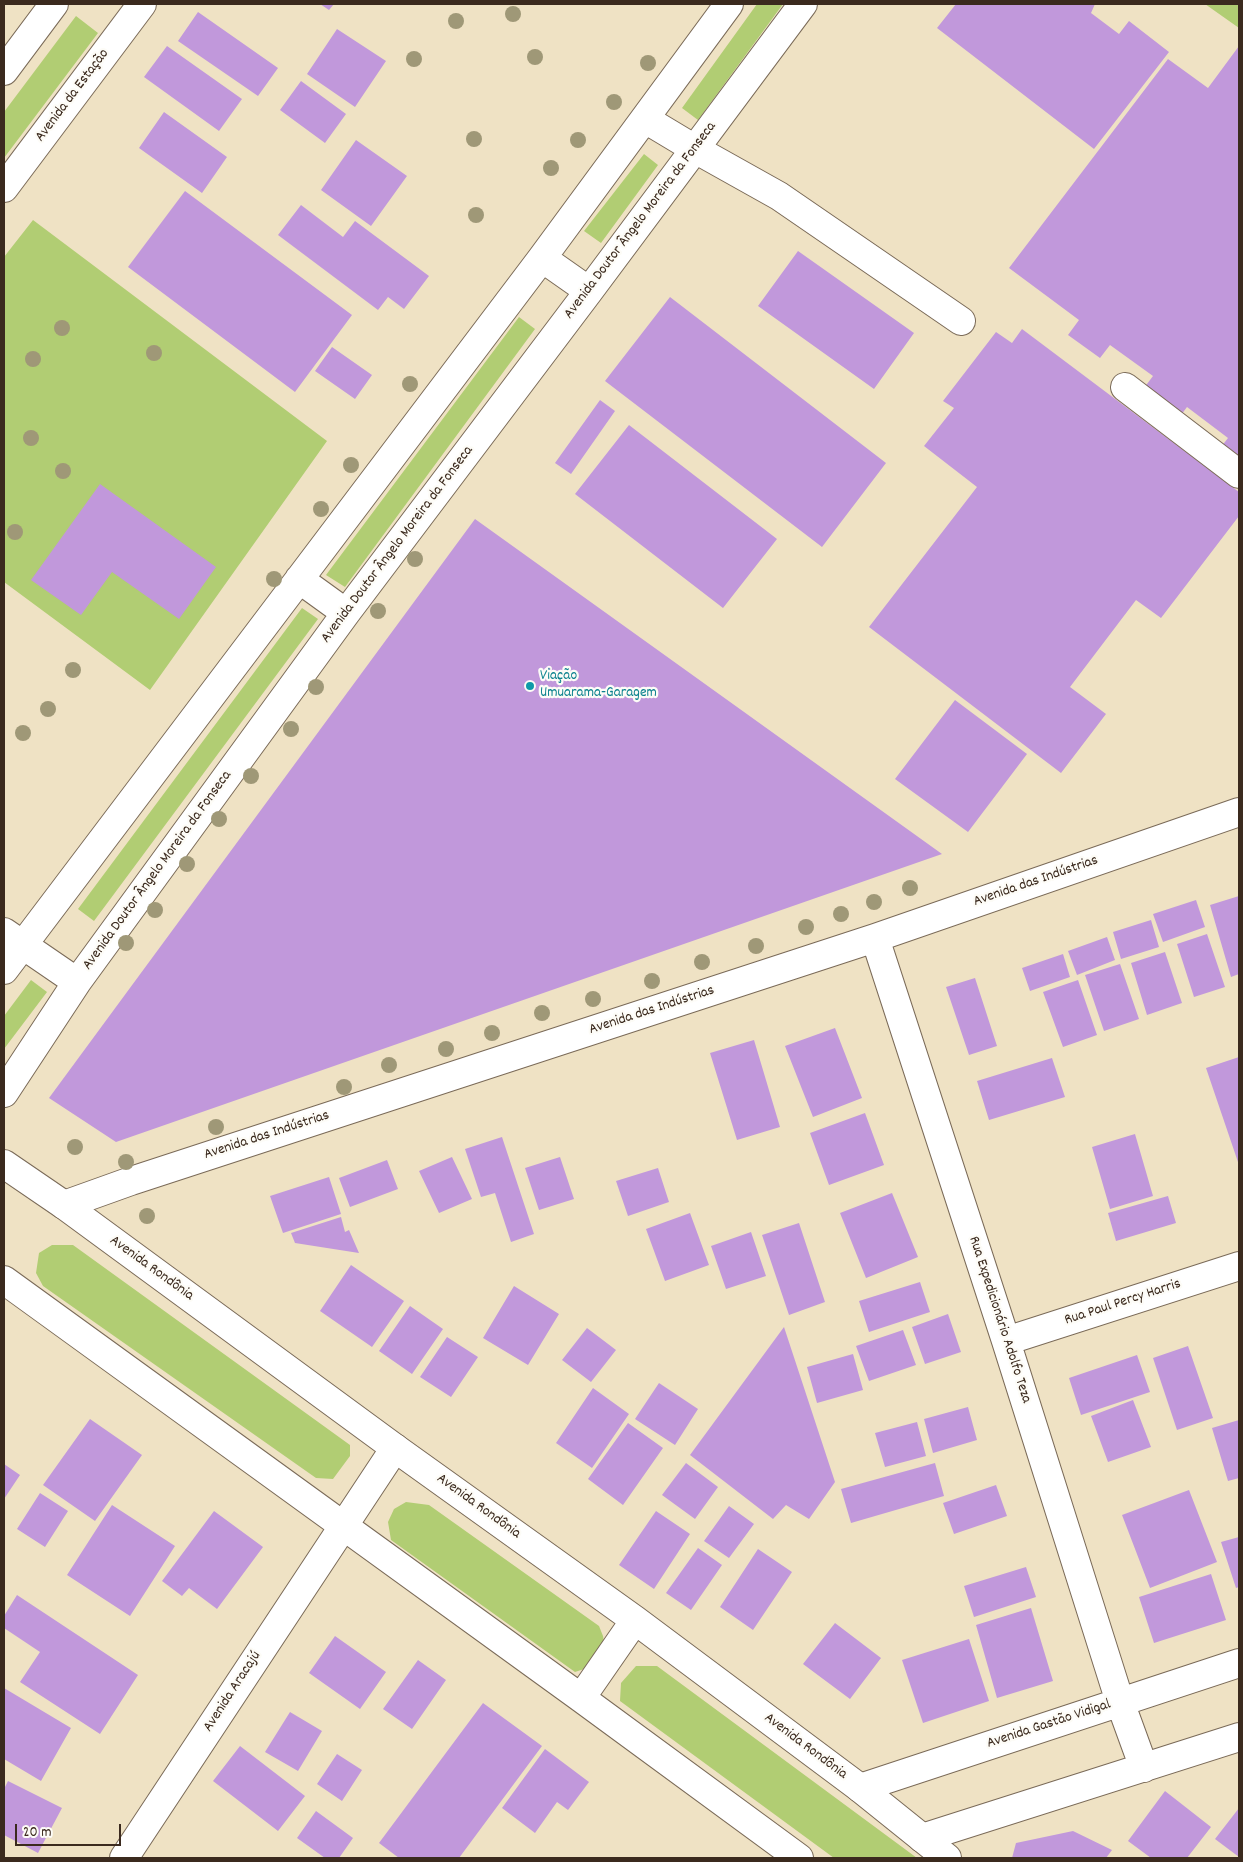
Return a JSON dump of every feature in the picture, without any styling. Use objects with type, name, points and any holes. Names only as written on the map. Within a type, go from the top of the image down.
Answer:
[{"type":"street","points":[[4,71],[54,4]]},
{"type":"street","name":"Avenida da Estação","points":[[4,188],[140,4]]},
{"type":"street","points":[[4,970],[13,939],[300,579],[542,258],[730,4]]},
{"type":"street","name":"Avenida Doutor Ângelo Moreira da Fonseca","points":[[4,1093],[78,982],[346,614],[803,4]]},
{"type":"street","points":[[645,119],[779,196],[961,321]]},
{"type":"street","points":[[542,258],[589,291]]},
{"type":"street","points":[[1124,387],[1239,474]]},
{"type":"street","points":[[300,579],[346,614]]},
{"type":"street","name":"Avenida das Indústrias","points":[[64,1205],[140,1178],[875,938],[1239,812]]},
{"type":"street","name":"Rua Expedicionário Adolfo Teza","points":[[875,938],[1006,1341],[1120,1702],[1144,1768]]},
{"type":"street","points":[[13,939],[78,982]]},
{"type":"street","name":"Avenida Rondônia","points":[[4,1164],[64,1205],[395,1448],[636,1620],[860,1788],[947,1858]]},
{"type":"street","name":"Rua Paul Percy Harris","points":[[1006,1341],[1239,1266]]},
{"type":"street","points":[[4,1280],[799,1858]]},
{"type":"street","name":"Avenida Aracajú","points":[[124,1858],[395,1448]]},
{"type":"street","points":[[581,1698],[636,1620]]},
{"type":"street","name":"Avenida Gastão Vidigal","points":[[860,1788],[1239,1663]]},
{"type":"street","points":[[922,1838],[1239,1737]]},
{"type":"green space","points":[[757,4],[783,4],[698,120],[682,108]]},
{"type":"green space","points":[[1205,4],[1239,4],[1239,28]]},
{"type":"green space","points":[[76,16],[98,33],[4,158],[4,112]]},
{"type":"green space","points":[[644,154],[658,165],[601,243],[584,231]]},
{"type":"green space","points":[[33,220],[327,441],[150,690],[4,582],[4,257]]},
{"type":"green space","points":[[519,317],[535,329],[345,587],[326,575]]},
{"type":"green space","points":[[302,608],[318,619],[94,921],[78,909]]},
{"type":"green space","points":[[31,980],[47,992],[4,1049],[4,1016]]},
{"type":"green space","points":[[52,1245],[73,1245],[350,1445],[350,1456],[333,1479],[316,1478],[43,1286],[36,1273],[39,1253]]},
{"type":"green space","points":[[406,1502],[429,1505],[599,1626],[605,1648],[590,1667],[575,1672],[391,1540],[388,1522],[394,1509]]},
{"type":"green space","points":[[636,1666],[657,1666],[917,1858],[834,1858],[620,1701],[621,1683]]},
{"type":"building","points":[[320,4],[334,4],[329,10]]},
{"type":"building","points":[[956,4],[1095,4],[1091,13],[1119,34],[1129,21],[1169,52],[1094,149],[937,28]]},
{"type":"building","points":[[198,12],[278,68],[258,96],[178,41]]},
{"type":"building","points":[[337,29],[386,61],[355,107],[307,74]]},
{"type":"building","points":[[167,46],[242,99],[219,131],[144,77]]},
{"type":"building","points":[[1239,46],[1239,468],[1218,451],[1228,438],[1187,407],[1178,419],[1141,392],[1153,376],[1110,345],[1100,358],[1068,335],[1079,320],[1009,268],[1168,59],[1208,88]]},
{"type":"building","points":[[301,81],[346,114],[325,143],[280,110]]},
{"type":"building","points":[[164,112],[227,157],[202,193],[139,148]]},
{"type":"building","points":[[356,140],[407,176],[371,226],[321,190]]},
{"type":"building","points":[[185,191],[352,315],[295,392],[128,267]]},
{"type":"building","points":[[301,205],[343,237],[355,221],[429,276],[404,309],[388,297],[378,310],[278,235]]},
{"type":"building","points":[[798,251],[914,333],[874,389],[758,306]]},
{"type":"building","points":[[670,297],[886,463],[822,547],[605,381]]},
{"type":"building","points":[[1022,329],[1239,492],[1239,516],[1161,618],[1136,600],[1070,687],[1106,714],[1061,773],[869,627],[977,487],[924,446],[954,408],[943,401],[996,332],[1012,343]]},
{"type":"building","points":[[332,347],[372,375],[355,399],[315,371]]},
{"type":"building","points":[[600,400],[615,411],[571,474],[555,463]]},
{"type":"building","points":[[629,425],[777,539],[723,608],[575,494]]},
{"type":"building","points":[[100,484],[216,567],[179,619],[112,572],[81,615],[31,580]]},
{"type":"building","name":"Viação Umuarama-Garagem","points":[[475,519],[942,854],[116,1142],[49,1098]]},
{"type":"building","points":[[955,700],[1027,754],[968,832],[895,779]]},
{"type":"building","points":[[1239,896],[1239,974],[1231,977],[1210,905]]},
{"type":"building","points":[[1196,900],[1205,927],[1163,942],[1153,914]]},
{"type":"building","points":[[1151,920],[1159,947],[1121,959],[1113,932]]},
{"type":"building","points":[[1207,934],[1225,987],[1194,997],[1177,944]]},
{"type":"building","points":[[1107,937],[1115,960],[1077,975],[1068,951]]},
{"type":"building","points":[[1165,952],[1182,1003],[1147,1015],[1131,963]]},
{"type":"building","points":[[1063,954],[1070,977],[1030,991],[1022,968]]},
{"type":"building","points":[[1120,964],[1139,1019],[1104,1031],[1085,975]]},
{"type":"building","points":[[975,978],[997,1046],[969,1055],[946,987]]},
{"type":"building","points":[[1078,980],[1097,1035],[1063,1047],[1043,992]]},
{"type":"building","points":[[835,1028],[862,1098],[813,1117],[785,1046]]},
{"type":"building","points":[[754,1040],[780,1127],[737,1140],[710,1053]]},
{"type":"building","points":[[1239,1057],[1239,1165],[1206,1068]]},
{"type":"building","points":[[1052,1058],[1065,1097],[989,1120],[977,1081]]},
{"type":"building","points":[[865,1113],[884,1165],[829,1185],[810,1133]]},
{"type":"building","points":[[1135,1134],[1153,1196],[1110,1209],[1092,1147]]},
{"type":"building","points":[[502,1137],[534,1234],[511,1242],[495,1193],[481,1197],[465,1149]]},
{"type":"building","points":[[452,1157],[472,1199],[439,1213],[419,1171]]},
{"type":"building","points":[[560,1157],[574,1199],[539,1210],[525,1168]]},
{"type":"building","points":[[387,1160],[398,1189],[350,1207],[339,1178]]},
{"type":"building","points":[[658,1168],[669,1202],[628,1216],[616,1181]]},
{"type":"building","points":[[329,1177],[341,1214],[283,1233],[270,1196]]},
{"type":"building","points":[[892,1193],[918,1257],[866,1278],[840,1213]]},
{"type":"building","points":[[1168,1196],[1176,1223],[1116,1241],[1108,1213]]},
{"type":"building","points":[[690,1213],[709,1265],[665,1281],[646,1229]]},
{"type":"building","points":[[341,1217],[345,1232],[349,1230],[359,1253],[295,1243],[291,1233]]},
{"type":"building","points":[[799,1223],[825,1302],[789,1315],[762,1235]]},
{"type":"building","points":[[751,1232],[766,1276],[726,1289],[711,1246]]},
{"type":"building","points":[[351,1265],[404,1301],[372,1347],[320,1311]]},
{"type":"building","points":[[920,1282],[930,1312],[869,1332],[859,1301]]},
{"type":"building","points":[[514,1286],[559,1314],[528,1365],[483,1338]]},
{"type":"building","points":[[410,1306],[443,1329],[412,1374],[379,1351]]},
{"type":"building","points":[[948,1314],[961,1352],[925,1364],[912,1327]]},
{"type":"building","points":[[784,1327],[835,1482],[809,1519],[786,1505],[773,1519],[690,1455]]},
{"type":"building","points":[[587,1328],[616,1350],[591,1382],[562,1360]]},
{"type":"building","points":[[903,1330],[916,1365],[869,1381],[856,1346]]},
{"type":"building","points":[[447,1337],[478,1357],[451,1397],[420,1377]]},
{"type":"building","points":[[1188,1346],[1213,1418],[1177,1430],[1153,1358]]},
{"type":"building","points":[[853,1354],[863,1390],[817,1403],[807,1367]]},
{"type":"building","points":[[1137,1355],[1150,1392],[1081,1415],[1069,1378]]},
{"type":"building","points":[[659,1383],[698,1409],[675,1445],[635,1419]]},
{"type":"building","points":[[593,1388],[629,1414],[592,1468],[556,1443]]},
{"type":"building","points":[[1133,1400],[1151,1447],[1108,1462],[1091,1416]]},
{"type":"building","points":[[968,1407],[977,1440],[933,1453],[924,1419]]},
{"type":"building","points":[[90,1419],[142,1455],[95,1521],[43,1485]]},
{"type":"building","points":[[1239,1420],[1239,1478],[1228,1481],[1212,1428]]},
{"type":"building","points":[[917,1422],[926,1456],[885,1467],[875,1433]]},
{"type":"building","points":[[628,1423],[663,1448],[623,1505],[588,1479]]},
{"type":"building","points":[[686,1463],[718,1487],[695,1519],[662,1495]]},
{"type":"building","points":[[935,1463],[944,1496],[851,1523],[841,1489]]},
{"type":"building","points":[[4,1464],[20,1475],[4,1499]]},
{"type":"building","points":[[996,1485],[1007,1516],[954,1534],[943,1503]]},
{"type":"building","points":[[1189,1490],[1217,1562],[1150,1588],[1122,1515]]},
{"type":"building","points":[[40,1493],[68,1511],[45,1547],[17,1529]]},
{"type":"building","points":[[112,1505],[175,1546],[130,1616],[67,1575]]},
{"type":"building","points":[[729,1506],[754,1524],[729,1558],[704,1541]]},
{"type":"building","points":[[214,1511],[263,1547],[217,1609],[189,1588],[182,1596],[162,1581]]},
{"type":"building","points":[[656,1511],[690,1534],[654,1589],[619,1565]]},
{"type":"building","points":[[1239,1537],[1239,1587],[1236,1588],[1221,1542]]},
{"type":"building","points":[[698,1548],[722,1565],[691,1610],[666,1593]]},
{"type":"building","points":[[758,1549],[792,1572],[753,1630],[720,1607]]},
{"type":"building","points":[[1026,1567],[1036,1597],[974,1617],[964,1586]]},
{"type":"building","points":[[1211,1574],[1226,1620],[1154,1643],[1139,1597]]},
{"type":"building","points":[[17,1595],[138,1675],[100,1734],[20,1682],[40,1652],[4,1628],[4,1616]]},
{"type":"building","points":[[1031,1608],[1053,1681],[997,1698],[976,1625]]},
{"type":"building","points":[[835,1623],[881,1658],[850,1699],[803,1664]]},
{"type":"building","points":[[335,1636],[386,1672],[360,1709],[309,1673]]},
{"type":"building","points":[[969,1639],[989,1701],[923,1723],[902,1660]]},
{"type":"building","points":[[418,1660],[446,1680],[412,1729],[383,1709]]},
{"type":"building","points":[[4,1688],[71,1728],[41,1781],[4,1759]]},
{"type":"building","points":[[483,1703],[542,1746],[459,1858],[399,1858],[379,1843]]},
{"type":"building","points":[[290,1712],[322,1731],[298,1771],[265,1752]]},
{"type":"building","points":[[240,1746],[305,1796],[278,1831],[213,1781]]},
{"type":"building","points":[[545,1749],[589,1782],[568,1810],[557,1802],[535,1833],[502,1808]]},
{"type":"building","points":[[337,1754],[362,1770],[342,1801],[317,1784]]},
{"type":"building","points":[[8,1781],[62,1808],[38,1853],[4,1835],[4,1789]]},
{"type":"building","points":[[1165,1791],[1211,1827],[1187,1858],[1151,1858],[1128,1841]]},
{"type":"building","points":[[1239,1808],[1239,1857],[1215,1839]]},
{"type":"building","points":[[316,1811],[353,1838],[339,1858],[325,1858],[297,1838]]},
{"type":"building","points":[[1073,1831],[1112,1850],[1106,1858],[1012,1858],[1016,1843]]},
{"type":"place","name":"Viação Umuarama-Garagem","points":[[530,686]]}]
